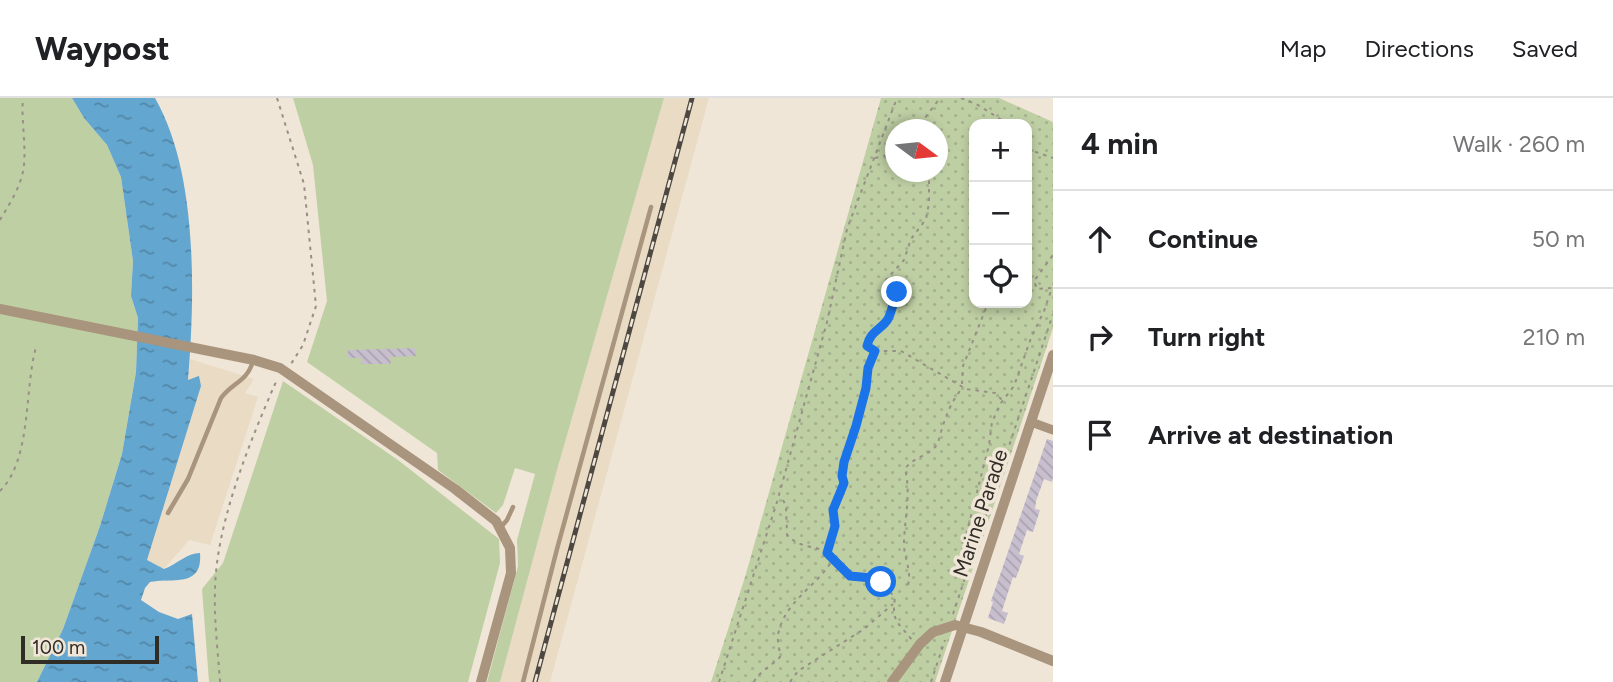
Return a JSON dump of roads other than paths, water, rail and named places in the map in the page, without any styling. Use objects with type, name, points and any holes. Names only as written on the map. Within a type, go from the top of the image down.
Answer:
[{"type":"street","points":[[0,309],[47,322],[254,360],[287,372],[455,489],[496,521],[510,548],[510,573],[481,682]]},
{"type":"street","name":"Marine Parade","points":[[945,682],[1053,355]]},
{"type":"street","points":[[1031,422],[1053,430]]},
{"type":"street","points":[[892,682],[933,632],[949,626],[963,626],[1053,661]]},
{"type":"lane","points":[[523,682],[651,207]]},
{"type":"lane","points":[[168,513],[188,479],[221,398],[228,389],[250,373],[254,360]]},
{"type":"lane","points":[[500,527],[508,520],[513,507]]},
{"type":"water","points":[[72,98],[155,98],[169,128],[179,162],[186,198],[192,274],[188,380],[199,376],[201,386],[147,560],[164,569],[200,553],[200,564],[191,577],[150,582],[141,600],[159,612],[178,619],[192,614],[198,682],[37,682],[63,629],[100,526],[122,454],[136,372],[138,318],[131,296],[133,261],[121,177],[107,145],[84,118]]},
{"type":"railway","points":[[535,682],[692,98]]}]
